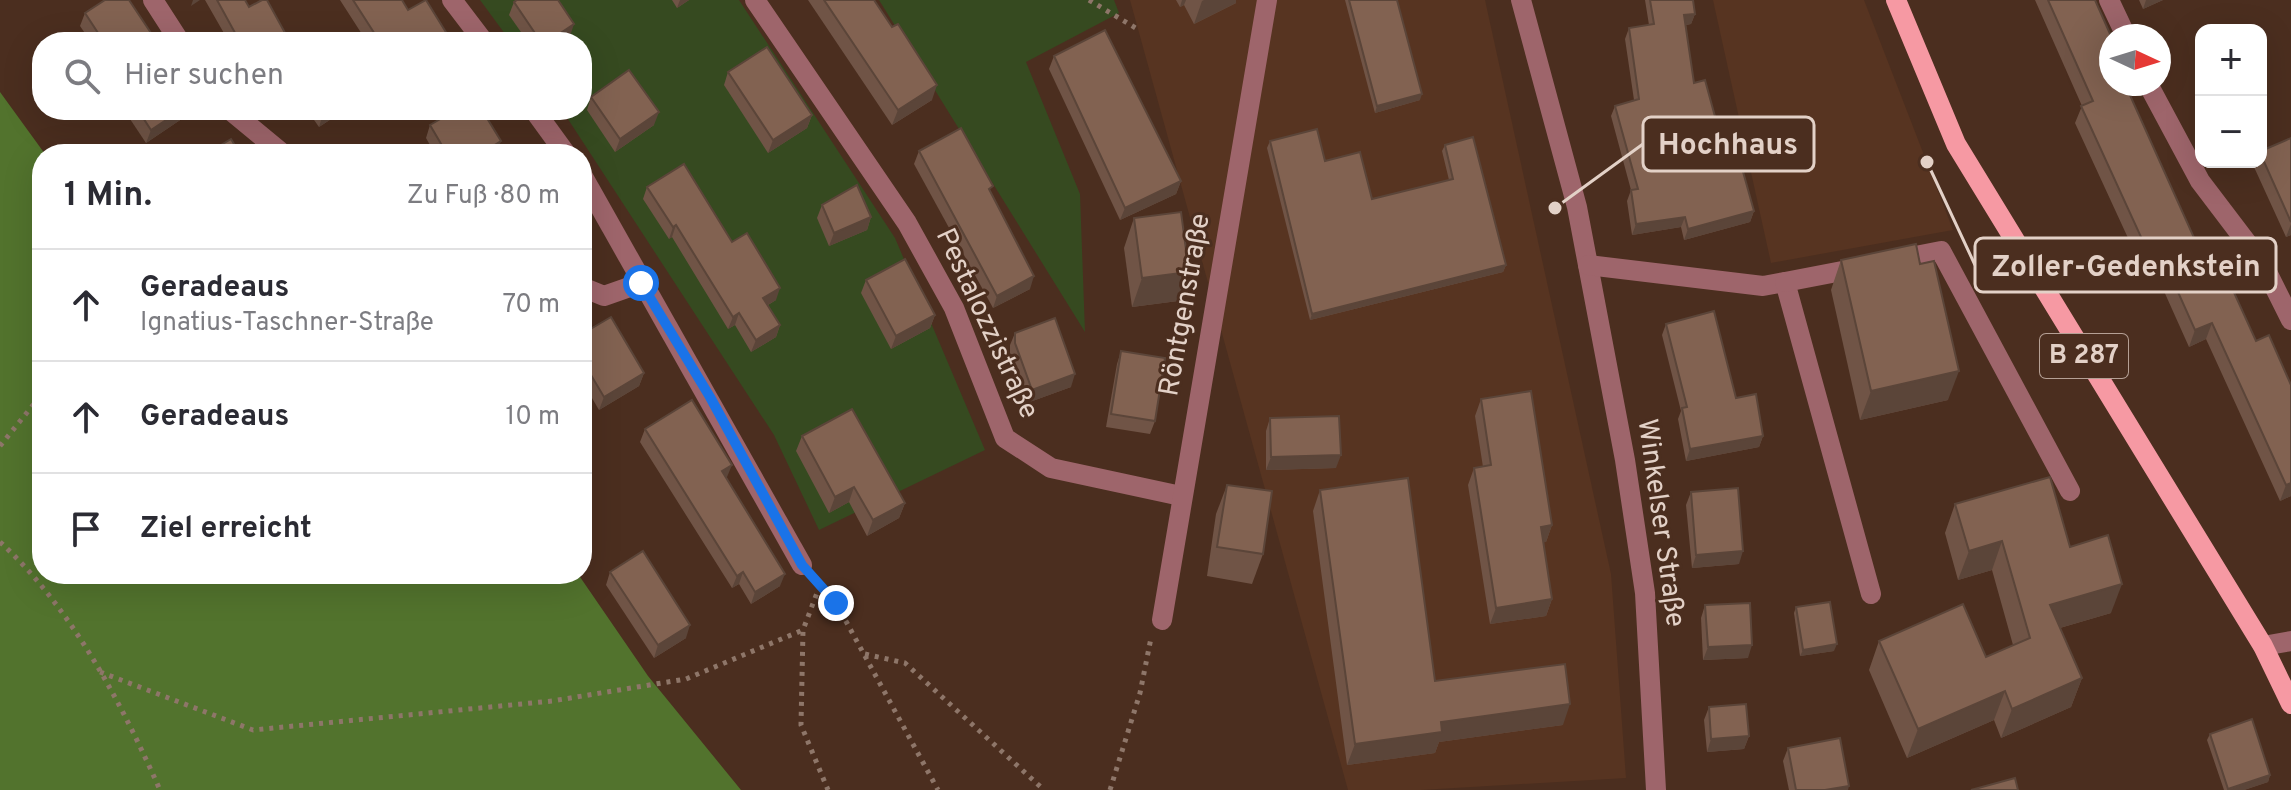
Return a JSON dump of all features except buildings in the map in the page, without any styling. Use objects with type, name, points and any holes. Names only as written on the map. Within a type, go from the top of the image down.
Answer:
[{"type":"main road","name":"B 287","points":[[1896,0],[1956,144],[2263,646],[2291,704]]},
{"type":"street","points":[[153,0],[174,32]]},
{"type":"street","points":[[452,0],[476,32]]},
{"type":"street","name":"Pestalozzistraße","points":[[755,0],[907,223],[954,308],[1005,438],[1051,468],[1181,496]]},
{"type":"street","name":"Röntgenstraße","points":[[1157,626],[1267,0]]},
{"type":"street","name":"Winkelser Straße","points":[[1521,0],[1553,110],[1588,265],[1625,460],[1645,593],[1656,790]]},
{"type":"street","points":[[2109,0],[2120,24]]},
{"type":"street","points":[[2154,96],[2200,181],[2263,264],[2291,320]]},
{"type":"street","points":[[242,120],[271,144]]},
{"type":"street","points":[[541,120],[559,144]]},
{"type":"street","points":[[592,193],[641,283],[710,397],[802,565]]},
{"type":"street","points":[[1588,265],[1763,286],[1941,251],[2070,491]]},
{"type":"street","points":[[1785,282],[1871,594]]},
{"type":"street","points":[[592,291],[604,296],[641,283]]},
{"type":"street","points":[[2263,646],[2291,641]]},
{"type":"path","points":[[1089,0],[1139,30]]},
{"type":"path","points":[[0,446],[32,406]]},
{"type":"path","points":[[0,542],[32,572]]},
{"type":"path","points":[[802,565],[836,603],[938,790]]},
{"type":"path","points":[[40,584],[100,672],[160,790]]},
{"type":"path","points":[[820,585],[803,630],[801,725],[828,790]]},
{"type":"path","points":[[1110,790],[1157,626]]},
{"type":"path","points":[[100,672],[253,730],[552,701],[686,679],[803,630]]},
{"type":"path","points":[[864,654],[905,663],[1044,790]]},
{"type":"shaded area","points":[[1130,0],[1485,0],[1611,574],[1626,778],[1421,790],[1348,790]]},
{"type":"shaded area","points":[[1713,0],[1864,0],[1953,230],[1771,263]]},
{"type":"green space","points":[[480,0],[739,0],[895,238],[985,450],[819,530],[774,435],[592,156],[592,144],[584,144],[569,120],[592,120],[592,32],[504,32]]},
{"type":"green space","points":[[879,0],[1114,0],[1119,13],[1026,62],[1080,194],[1085,332]]},
{"type":"green space","points":[[0,92],[38,144],[32,144],[32,584],[585,584],[648,676],[741,790],[0,790]]},
{"type":"place","name":"Zoller-Gedenkstein","points":[[1927,162]]},
{"type":"place","name":"Hochhaus","points":[[1555,208]]},
{"type":"route","points":[[641,283],[710,397],[802,565],[836,603]]}]
